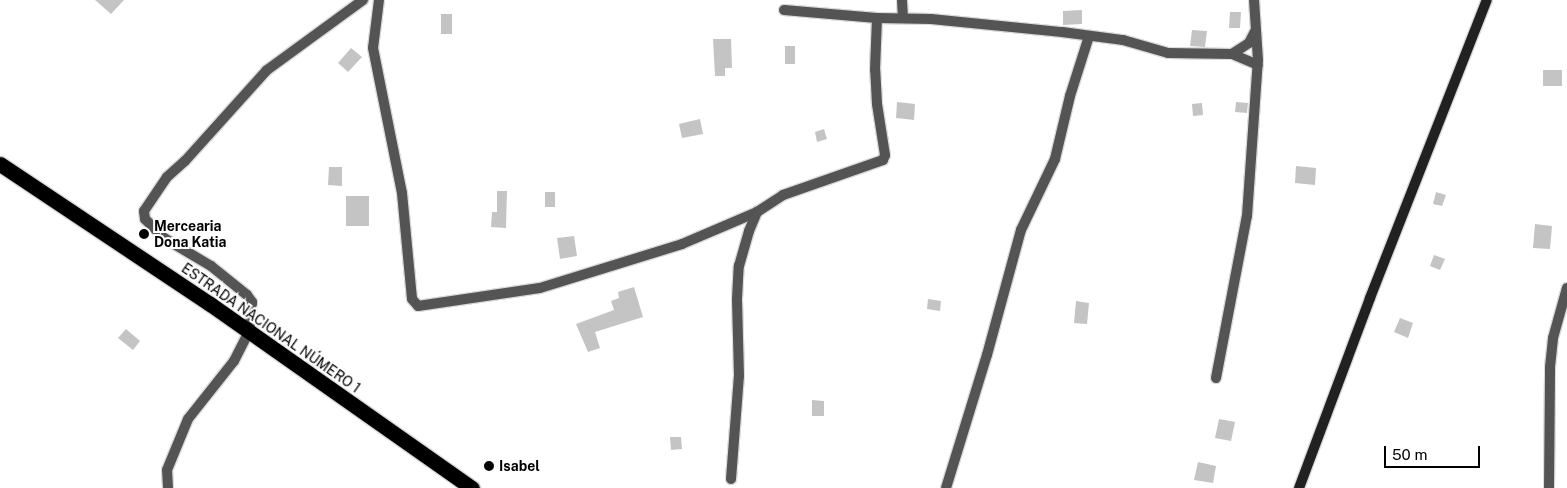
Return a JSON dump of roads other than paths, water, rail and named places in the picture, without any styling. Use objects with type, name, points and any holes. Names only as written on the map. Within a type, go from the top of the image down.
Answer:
[{"type":"highway","name":"ESTRADA NACIONAL NÚMERO 1","points":[[0,164],[249,332],[472,488]]},
{"type":"street","points":[[168,488],[167,470],[188,419],[224,376],[249,332],[252,302],[247,295],[211,266],[164,238],[145,219],[144,211],[167,177],[185,161],[267,70],[364,0]]},
{"type":"street","points":[[379,0],[373,48],[402,193],[412,299],[418,306],[540,288],[682,244],[757,212],[783,194],[883,160],[885,155],[877,104],[875,70],[877,18]]},
{"type":"street","points":[[902,0],[903,17]]},
{"type":"street","points":[[1216,378],[1247,216],[1258,65],[1254,0]]},
{"type":"street","points":[[1299,488],[1374,289],[1487,0]]},
{"type":"street","points":[[784,10],[877,18],[903,17],[1089,36],[1123,40],[1168,53],[1232,54],[1258,65]]},
{"type":"street","points":[[1232,54],[1249,43],[1256,31]]},
{"type":"street","points":[[946,488],[987,355],[1019,238],[1056,158],[1070,96],[1089,36]]},
{"type":"street","points":[[731,479],[739,376],[737,299],[739,266],[757,212]]},
{"type":"street","points":[[1549,488],[1550,367],[1553,338],[1567,288]]},
{"type":"place","name":"Mercearia Dona Katia","points":[[144,234]]},
{"type":"place","name":"Isabel","points":[[489,466]]}]
